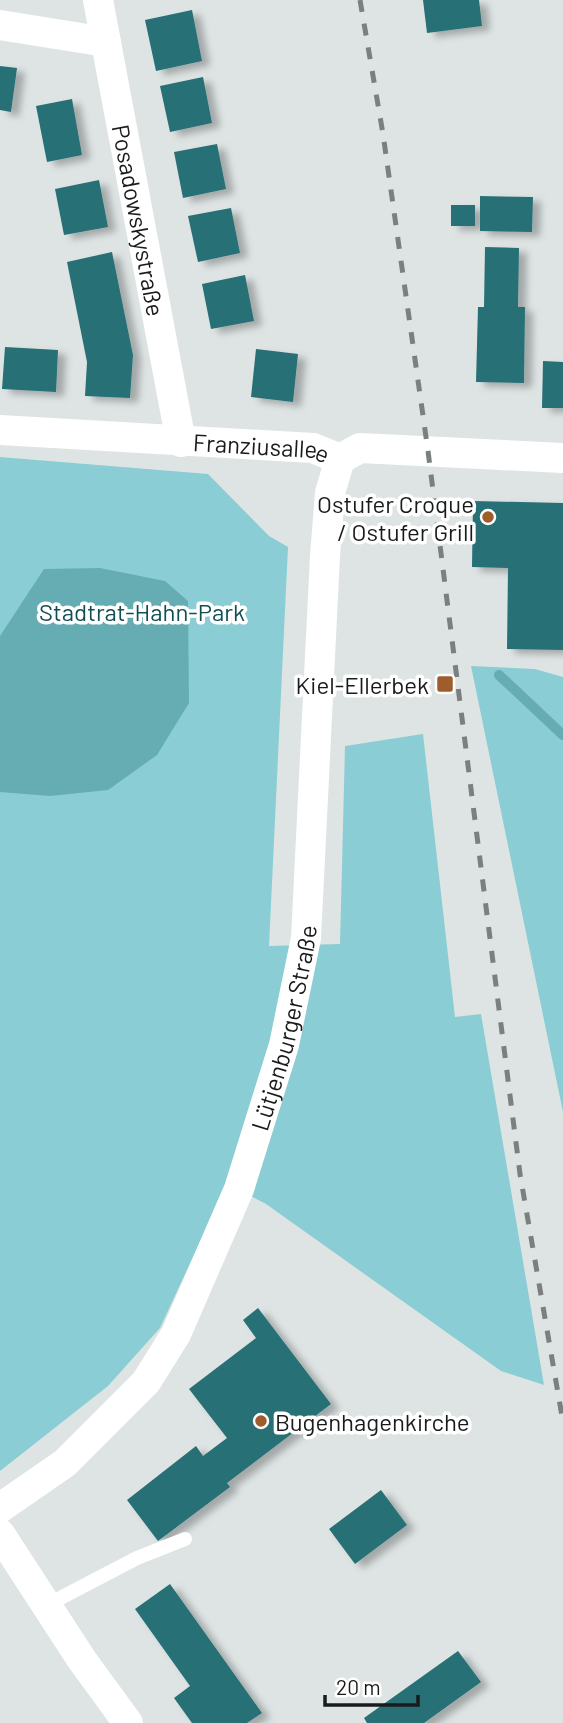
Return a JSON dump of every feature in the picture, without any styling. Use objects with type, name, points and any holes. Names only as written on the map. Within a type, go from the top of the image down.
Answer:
[{"type":"street","name":"Posadowskystraße","points":[[98,0],[181,442]]},
{"type":"street","points":[[0,26],[106,42]]},
{"type":"street","name":"Franziusallee","points":[[0,430],[181,442],[313,447],[340,458],[360,448],[563,458]]},
{"type":"street","name":"Lütjenburger Straße","points":[[0,1508],[65,1464],[146,1382],[176,1334],[239,1189],[284,1045],[306,938],[326,544],[330,493],[340,458]]},
{"type":"street","points":[[0,1534],[128,1723]]},
{"type":"lane","points":[[47,1605],[137,1558],[185,1539]]},
{"type":"green space","name":"Stadtrat-Hahn-Park","points":[[0,457],[208,474],[269,536],[288,547],[269,946],[340,944],[345,746],[423,734],[455,1017],[481,1014],[544,1385],[501,1371],[266,1204],[227,1184],[160,1328],[108,1386],[0,1471]]},
{"type":"green space","points":[[471,666],[535,669],[563,677],[563,1112]]},
{"type":"shaded area","points":[[100,568],[165,581],[188,601],[189,703],[157,755],[108,790],[50,796],[0,792],[0,636],[44,569]]},
{"type":"building","points":[[423,0],[479,0],[482,26],[427,33]]},
{"type":"building","points":[[192,10],[202,61],[156,71],[145,20]]},
{"type":"building","points":[[0,66],[17,68],[11,112],[0,110]]},
{"type":"building","points":[[203,77],[212,123],[170,132],[160,86]]},
{"type":"building","points":[[72,99],[82,155],[47,162],[36,106]]},
{"type":"building","points":[[217,144],[226,189],[183,198],[174,152]]},
{"type":"building","points":[[99,180],[108,227],[64,235],[55,189]]},
{"type":"building","points":[[480,196],[533,197],[532,232],[480,231]]},
{"type":"building","points":[[451,205],[475,205],[475,226],[451,226]]},
{"type":"building","points":[[231,208],[240,253],[198,262],[188,216]]},
{"type":"building","points":[[485,247],[519,248],[518,307],[525,307],[524,383],[476,382],[478,307],[484,307]]},
{"type":"building","points":[[112,252],[133,355],[130,398],[85,396],[87,362],[67,262]]},
{"type":"building","points":[[245,275],[254,321],[211,329],[202,284]]},
{"type":"building","points":[[5,347],[58,350],[56,392],[2,389]]},
{"type":"building","points":[[256,349],[298,354],[293,402],[251,397]]},
{"type":"building","points":[[543,361],[563,362],[563,408],[542,408]]},
{"type":"building","points":[[473,501],[563,503],[563,650],[507,649],[508,568],[472,567]]},
{"type":"building","name":"Bugenhagenkirche","points":[[258,1308],[331,1404],[227,1483],[230,1487],[158,1541],[127,1500],[196,1446],[203,1456],[227,1438],[189,1389],[256,1338],[243,1320]]},
{"type":"building","points":[[381,1490],[407,1525],[355,1564],[329,1529]]},
{"type":"building","points":[[170,1584],[262,1713],[247,1723],[192,1723],[174,1698],[190,1686],[135,1609]]},
{"type":"building","points":[[458,1651],[481,1682],[424,1723],[367,1723],[364,1718]]},
{"type":"waterway","points":[[499,675],[563,735]]},
{"type":"railway","points":[[360,0],[383,134],[428,451],[520,1174],[563,1422]]},
{"type":"place","name":"Ostufer Croque / Ostufer Grill","points":[[488,517]]},
{"type":"place","name":"Kiel-Ellerbek","points":[[445,684]]},
{"type":"place","name":"Bugenhagenkirche","points":[[261,1421]]}]
